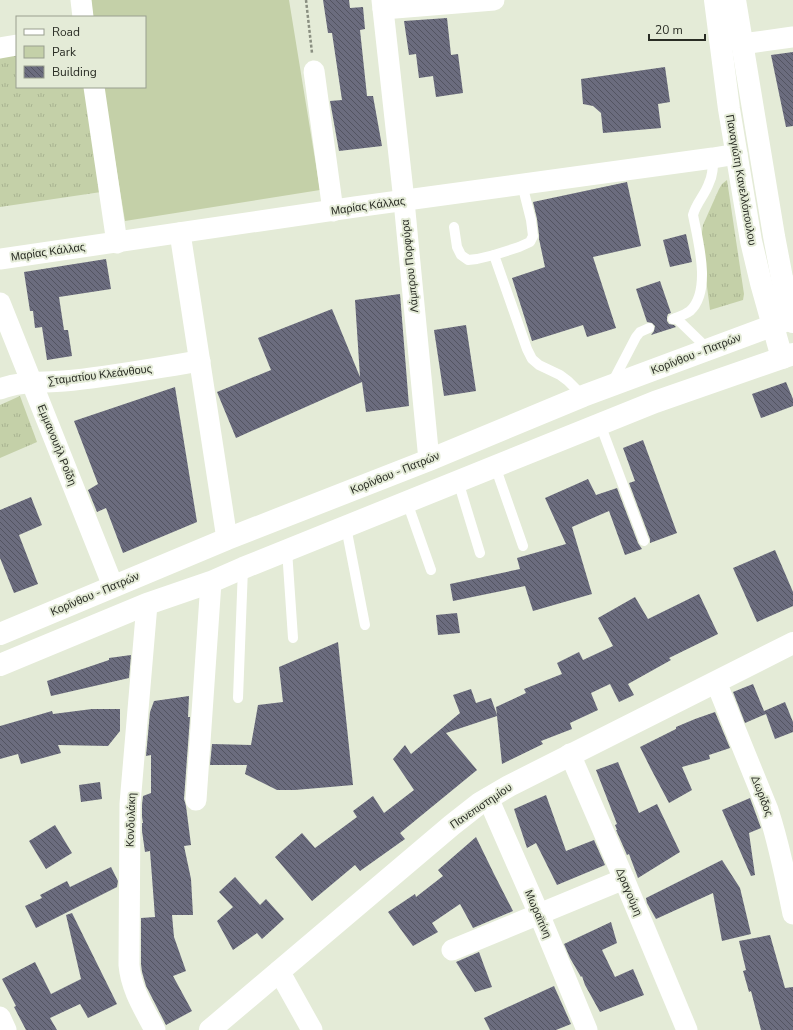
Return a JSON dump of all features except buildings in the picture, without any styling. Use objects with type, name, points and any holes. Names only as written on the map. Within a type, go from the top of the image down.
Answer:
[{"type":"main road","name":"Παναγιώτη Κανελλόπουλου","points":[[715,0],[729,109],[751,241],[760,283],[772,326],[787,356]]},
{"type":"main road","name":"Παναγιώτη Κανελλόπουλου","points":[[735,0],[774,236],[782,278],[793,319]]},
{"type":"main road","name":"Κορίνθου - Πατρών","points":[[0,634],[227,539],[429,460],[583,396],[793,319]]},
{"type":"main road","points":[[0,665],[147,604],[211,582],[655,402],[787,356]]},
{"type":"main road","name":"Πανεπιστημίου","points":[[210,1030],[452,825],[488,798],[570,754],[793,643]]},
{"type":"street","points":[[81,0],[83,16]]},
{"type":"street","points":[[383,5],[494,0]]},
{"type":"street","name":"Λάμπρου Πορφύρα","points":[[383,5],[404,200],[429,460]]},
{"type":"street","points":[[742,44],[793,37]]},
{"type":"street","points":[[0,48],[16,46]]},
{"type":"street","points":[[314,71],[333,211]]},
{"type":"street","points":[[94,88],[117,243]]},
{"type":"street","name":"Μαρίας Κάλλας","points":[[0,259],[404,200],[737,154]]},
{"type":"street","points":[[180,233],[227,539]]},
{"type":"street","name":"Εμμανουήλ Ροΐδη","points":[[0,303],[113,586]]},
{"type":"street","name":"Σταματίου Κλεάνθους","points":[[0,389],[13,385],[77,380],[200,361]]},
{"type":"street","points":[[196,800],[211,582]]},
{"type":"street","name":"Κονδυλάκη","points":[[147,604],[130,804],[129,966],[133,988],[155,1030]]},
{"type":"street","name":"Δωρίδος","points":[[716,682],[776,835],[793,914]]},
{"type":"street","name":"Δραγούμη","points":[[570,754],[624,879],[686,1030]]},
{"type":"street","name":"Μωραϊτίνη","points":[[488,798],[539,914],[587,1030]]},
{"type":"street","points":[[452,950],[624,879]]},
{"type":"street","points":[[279,971],[312,1030]]},
{"type":"street","points":[[0,1017],[6,1030]]},
{"type":"lane","points":[[708,349],[675,319],[690,311],[700,294],[702,267],[693,215],[695,208],[709,185],[713,173],[713,158]]},
{"type":"lane","points":[[454,227],[457,247],[461,255],[468,260],[494,255],[530,242],[533,236],[531,220],[522,184]]},
{"type":"lane","points":[[494,255],[527,349],[532,359],[539,365],[560,375],[583,396]]},
{"type":"lane","points":[[610,386],[636,337],[640,332],[649,328]]},
{"type":"lane","points":[[600,424],[644,541]]},
{"type":"lane","points":[[495,466],[523,546]]},
{"type":"lane","points":[[458,481],[480,552]]},
{"type":"lane","points":[[407,502],[431,570]]},
{"type":"lane","points":[[346,527],[365,625]]},
{"type":"lane","points":[[288,550],[293,638]]},
{"type":"lane","points":[[238,698],[243,568]]},
{"type":"path","points":[[306,0],[314,71]]},
{"type":"green space","points":[[89,0],[289,0],[320,190],[125,221],[103,88],[146,88],[146,16],[92,16]]},
{"type":"green space","points":[[16,51],[16,88],[86,88],[101,192],[0,207],[0,54]]},
{"type":"green space","points":[[727,180],[744,294],[743,300],[710,310],[701,239],[703,225],[719,189]]},
{"type":"green space","points":[[20,396],[37,442],[0,458],[0,405]]}]
